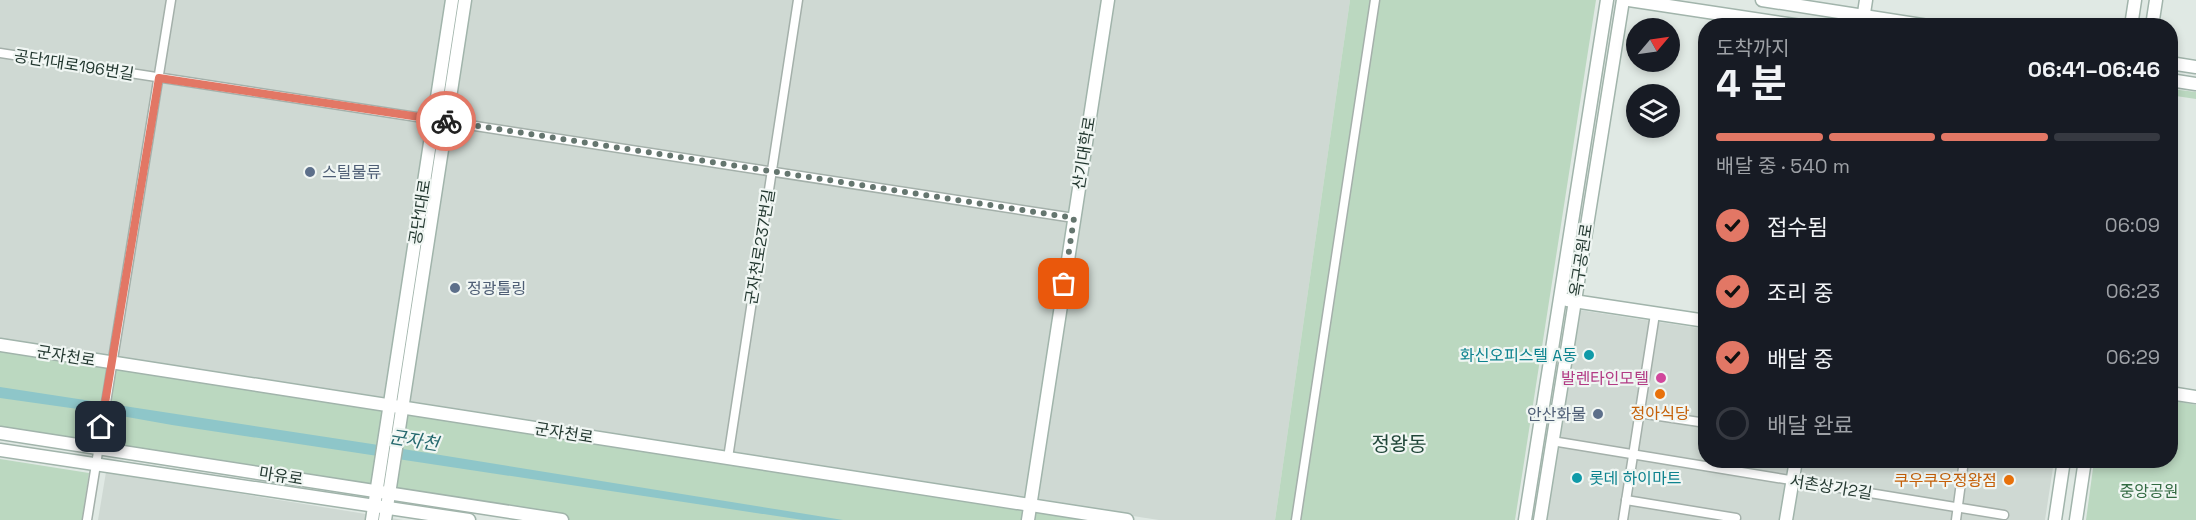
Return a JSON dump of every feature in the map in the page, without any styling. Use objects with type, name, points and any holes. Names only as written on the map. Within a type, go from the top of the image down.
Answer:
[{"type":"street","points":[[87,520],[171,0]]},
{"type":"street","name":"공단1대로","points":[[393,425],[440,121],[452,0]]},
{"type":"street","points":[[440,121],[465,0]]},
{"type":"street","name":"군자천로237번길","points":[[728,458],[798,0]]},
{"type":"street","name":"산기대학로","points":[[1028,520],[1107,0]]},
{"type":"street","points":[[1296,520],[1375,0]]},
{"type":"street","name":"옥구공원로","points":[[1525,520],[1607,0]]},
{"type":"street","name":"옥구공원로","points":[[1540,520],[1623,0]]},
{"type":"street","points":[[1629,0],[1748,18]]},
{"type":"street","points":[[1762,0],[1849,18]]},
{"type":"street","points":[[1863,18],[1866,0]]},
{"type":"street","points":[[2132,18],[2135,0]]},
{"type":"street","points":[[2153,18],[2156,0]]},
{"type":"street","name":"공단1대로196번길","points":[[0,53],[1074,218]]},
{"type":"street","points":[[2178,64],[2196,67]]},
{"type":"street","points":[[2178,81],[2196,84]]},
{"type":"street","points":[[1560,299],[1698,320]]},
{"type":"street","points":[[1623,520],[1654,314]]},
{"type":"street","name":"군자천로","points":[[0,345],[1127,520]]},
{"type":"street","points":[[2178,394],[2196,397]]},
{"type":"street","points":[[1639,413],[1698,422]]},
{"type":"street","points":[[372,520],[379,473],[393,425]]},
{"type":"street","points":[[385,520],[392,475],[393,425]]},
{"type":"street","name":"마유로","points":[[0,433],[562,520]]},
{"type":"street","name":"서촌상가2길","points":[[1552,441],[1698,464]]},
{"type":"street","name":"마유로","points":[[0,450],[469,520]]},
{"type":"street","name":"서촌상가2길","points":[[1721,468],[2004,515]]},
{"type":"street","points":[[1786,520],[1794,468]]},
{"type":"street","points":[[1956,520],[1963,468]]},
{"type":"street","points":[[2055,520],[2063,468]]},
{"type":"street","points":[[2076,520],[2084,468]]},
{"type":"street","points":[[1626,500],[1736,518],[1735,520]]},
{"type":"shaded area","points":[[0,0],[1350,0],[1275,520],[1159,520],[0,344]]},
{"type":"shaded area","points":[[1579,310],[1698,328],[1698,468],[2053,468],[2045,520],[1547,520]]},
{"type":"shaded area","points":[[106,472],[403,520],[98,520]]},
{"type":"green space","points":[[1350,0],[1596,0],[1515,520],[1275,520]]},
{"type":"green space","points":[[2178,90],[2196,92],[2196,99],[2178,96]]},
{"type":"green space","points":[[0,345],[1128,520],[559,520],[0,433]]},
{"type":"green space","name":"중앙공원","points":[[2178,401],[2196,405],[2196,520],[2086,520],[2093,468],[2178,468]]},
{"type":"green space","points":[[0,459],[89,473],[82,520],[0,520]]},
{"type":"water","points":[[0,387],[843,520],[803,520],[0,398]]},
{"type":"way so far","points":[[446,121],[1074,218],[1064,284]]},
{"type":"place","name":"스틸물류","points":[[310,172]]},
{"type":"place","name":"정광툴링","points":[[455,288]]},
{"type":"place","name":"화신오피스텔 A동","points":[[1589,355]]},
{"type":"place","name":"발렌타인모텔","points":[[1661,378]]},
{"type":"place","name":"정아식당","points":[[1660,394]]},
{"type":"place","name":"안산화물","points":[[1598,414]]},
{"type":"place","name":"롯데 하이마트","points":[[1577,478]]},
{"type":"place","name":"쿠우쿠우정왕점","points":[[2009,480]]},
{"type":"district","name":"정왕동","points":[[1399,444]]},
{"type":"route","points":[[101,427],[159,78],[446,121]]},
{"type":"water label","name":"군자천","points":[[414,440]]}]
